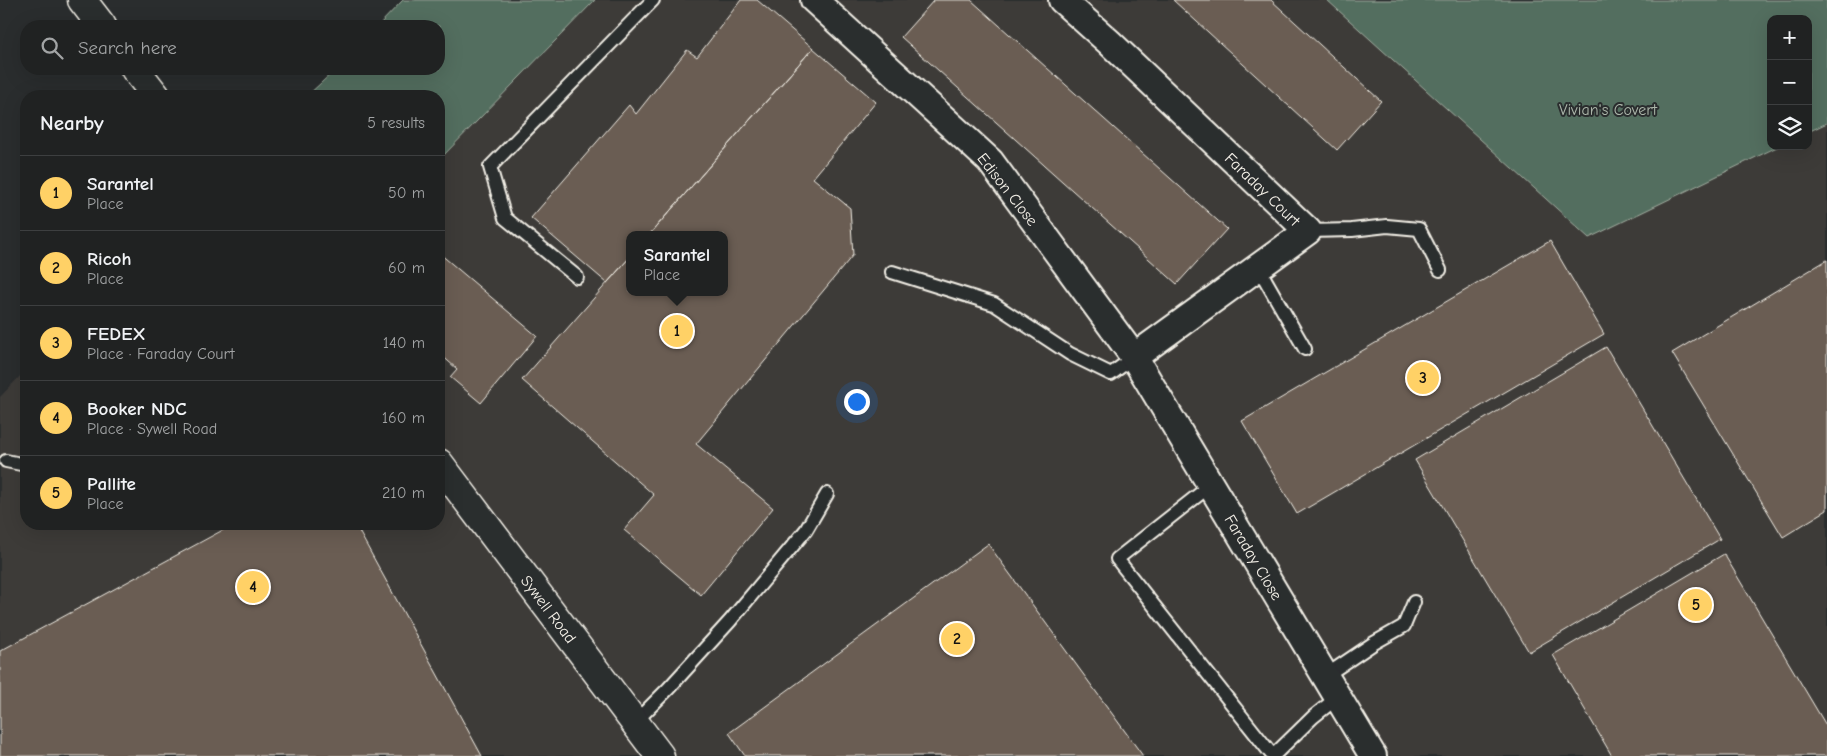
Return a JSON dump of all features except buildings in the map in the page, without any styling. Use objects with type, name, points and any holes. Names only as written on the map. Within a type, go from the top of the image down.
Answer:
[{"type":"street","points":[[82,0],[97,20]]},
{"type":"street","name":"Edison Close","points":[[814,0],[990,161],[1134,357]]},
{"type":"street","name":"Faraday Court","points":[[1062,0],[1109,42],[1308,231],[1134,357]]},
{"type":"street","points":[[140,75],[151,90]]},
{"type":"street","name":"Faraday Close","points":[[1134,357],[1374,756]]},
{"type":"street","name":"Sywell Road","points":[[445,470],[660,756]]},
{"type":"lane","points":[[578,277],[505,218],[490,167],[653,0]]},
{"type":"lane","points":[[1308,231],[1352,230],[1387,226],[1419,230],[1440,270]]},
{"type":"lane","points":[[1258,267],[1305,349]]},
{"type":"lane","points":[[892,272],[994,304],[1070,354],[1111,374],[1134,357]]},
{"type":"lane","points":[[6,461],[20,464]]},
{"type":"lane","points":[[1211,485],[1118,559],[1274,756],[1314,717],[1332,686],[1374,643],[1404,626],[1414,602]]},
{"type":"lane","points":[[635,722],[705,648],[806,530],[827,494]]},
{"type":"shaded area","points":[[595,0],[1327,0],[1589,237],[1771,150],[1812,150],[1812,130],[1827,123],[1827,756],[0,756],[0,397],[20,376],[20,530],[445,530],[445,154]]},
{"type":"green space","points":[[403,0],[595,0],[445,154],[445,90],[313,90],[330,75],[445,75],[445,20],[384,20]]},
{"type":"green space","name":"Vivian's Covert","points":[[1327,0],[1827,0],[1827,123],[1812,130],[1812,15],[1767,15],[1767,150],[1771,150],[1589,238]]},
{"type":"place","name":"Sarantel","points":[[677,331]]},
{"type":"place","name":"FEDEX","points":[[1423,378]]},
{"type":"place","name":"Booker NDC","points":[[253,587]]},
{"type":"place","name":"Pallite","points":[[1696,605]]},
{"type":"place","name":"Ricoh","points":[[957,639]]}]
